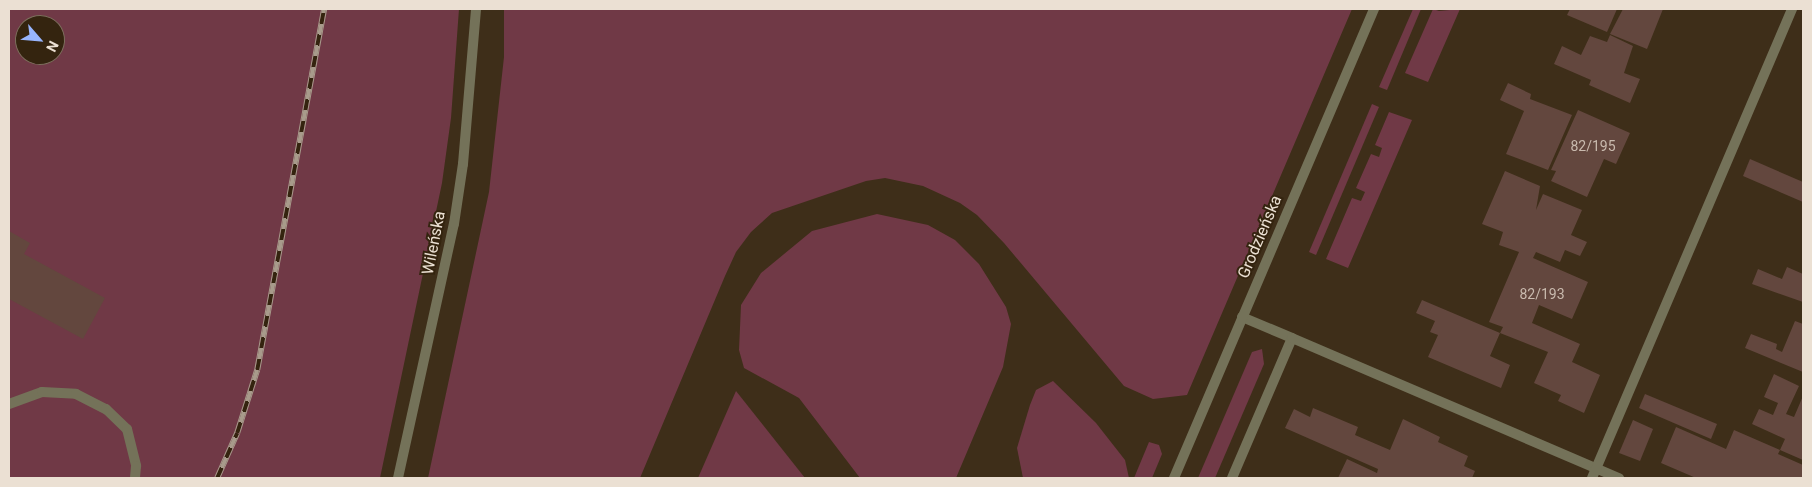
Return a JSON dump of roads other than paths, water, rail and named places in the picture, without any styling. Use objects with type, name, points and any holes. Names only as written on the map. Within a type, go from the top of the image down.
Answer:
[{"type":"street","name":"Wileńska","points":[[398,478],[454,224],[467,128],[476,9]]},
{"type":"street","name":"Grodzieńska","points":[[1174,478],[1374,9]]},
{"type":"street","points":[[1594,473],[1792,9]]},
{"type":"street","points":[[1242,316],[1594,473],[1619,478]]},
{"type":"street","points":[[1232,478],[1292,338]]},
{"type":"street","points":[[9,404],[42,392],[76,394],[106,409],[127,429],[136,466],[135,478]]},
{"type":"railway","points":[[217,478],[237,433],[257,370],[324,9]]}]
